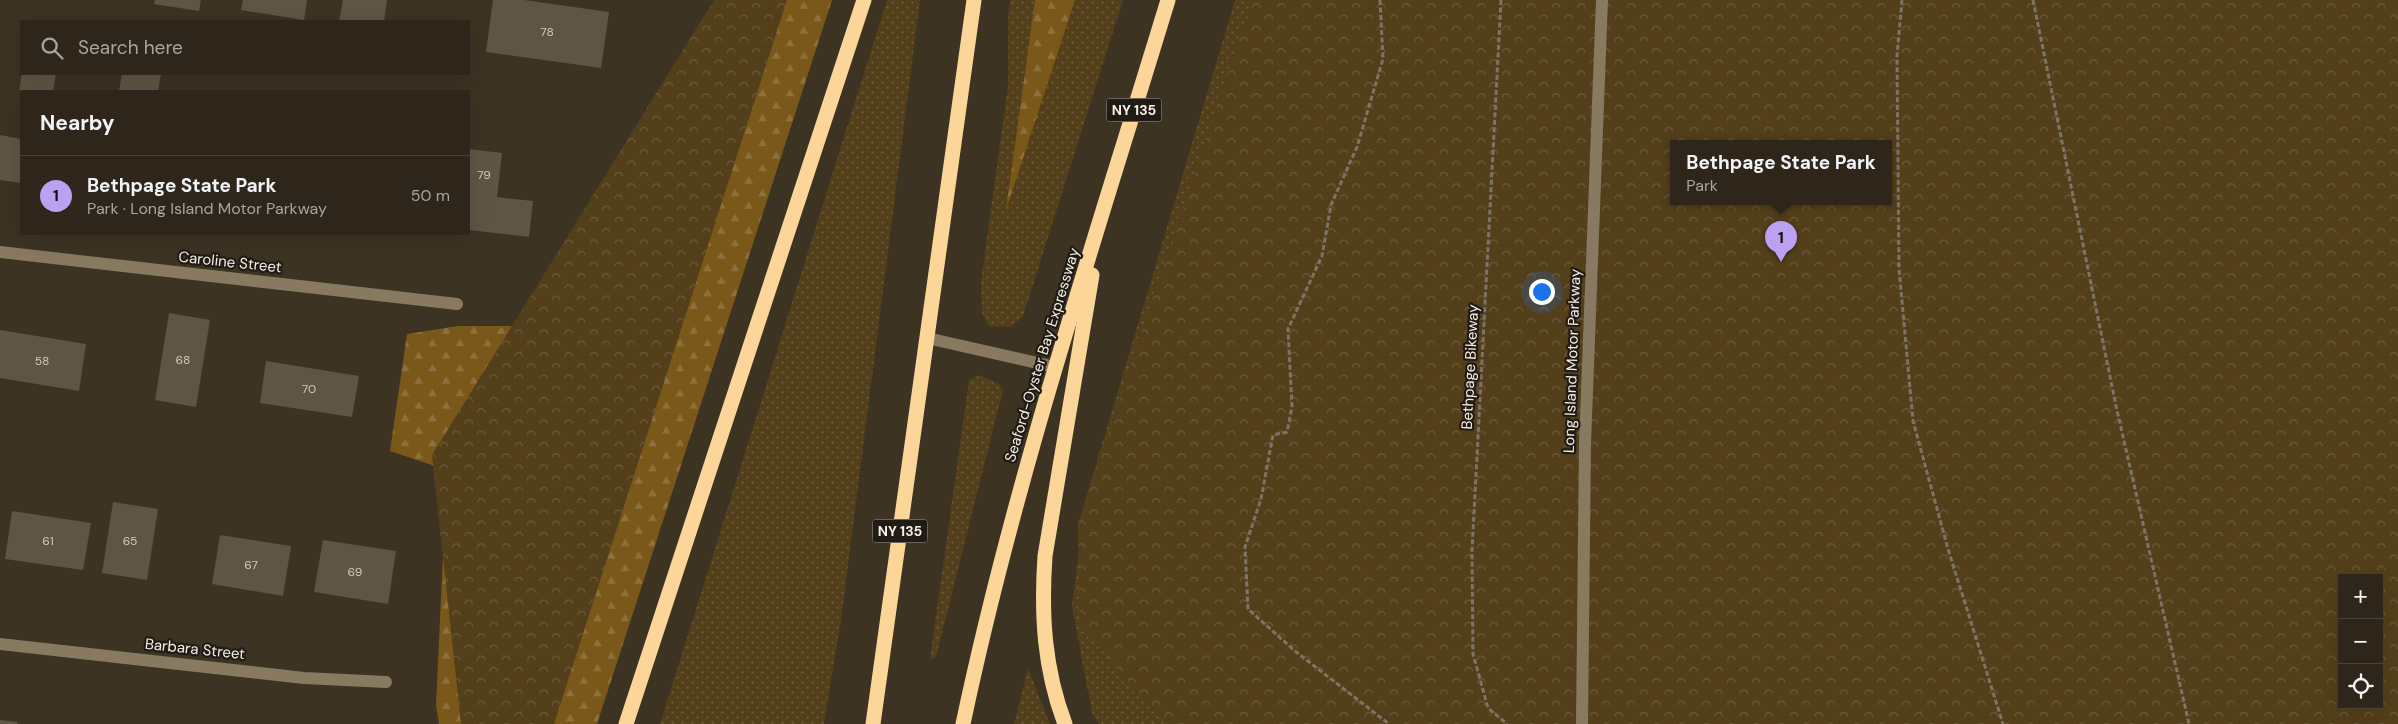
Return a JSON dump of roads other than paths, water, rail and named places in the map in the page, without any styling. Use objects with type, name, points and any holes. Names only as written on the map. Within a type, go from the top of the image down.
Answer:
[{"type":"highway","points":[[626,724],[864,0]]},
{"type":"highway","name":"NY 135","points":[[873,724],[974,0]]},
{"type":"highway","name":"Seaford-Oyster Bay Expressway","points":[[963,724],[999,572],[1055,367],[1168,0]]},
{"type":"highway","points":[[1065,724],[1051,679],[1044,638],[1043,580],[1045,556],[1101,220]]},
{"type":"street","name":"Long Island Motor Parkway","points":[[1582,724],[1585,443],[1602,0]]},
{"type":"street","name":"Caroline Street","points":[[0,252],[457,304]]},
{"type":"street","points":[[927,338],[1055,367]]},
{"type":"street","name":"Barbara Street","points":[[0,644],[304,678],[386,682]]},
{"type":"place","name":"Bethpage State Park","points":[[1781,262]]}]
